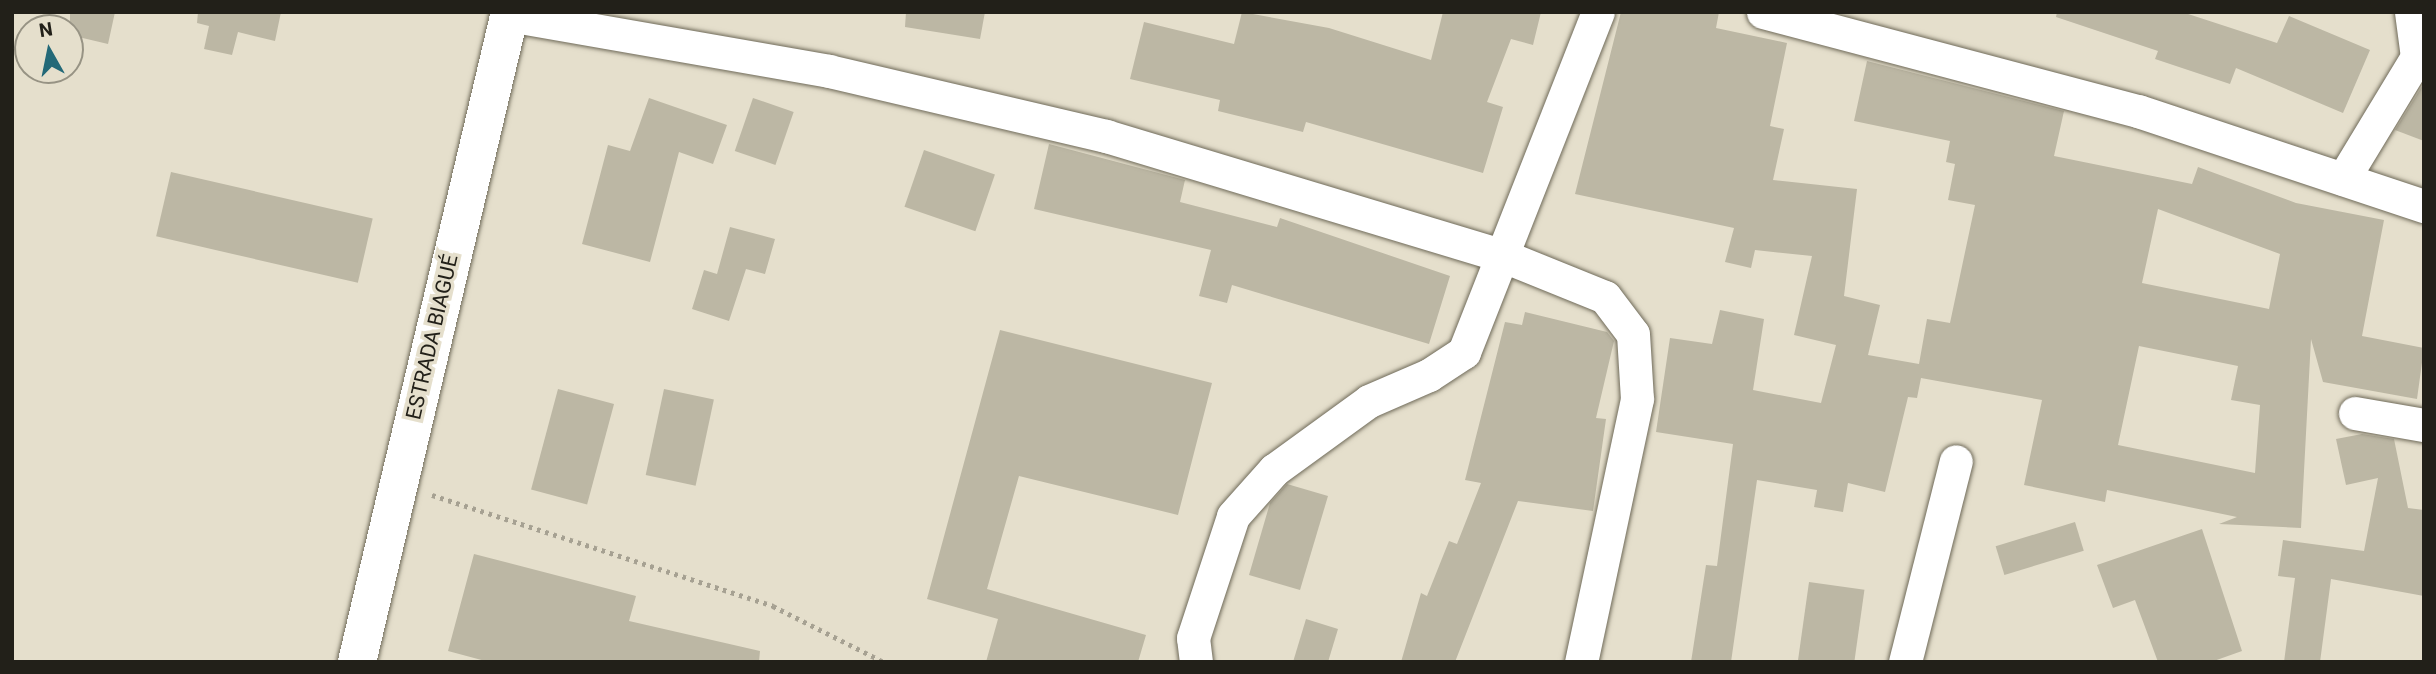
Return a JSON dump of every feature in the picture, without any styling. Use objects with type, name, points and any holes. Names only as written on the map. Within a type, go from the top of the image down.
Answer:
[{"type":"main road","name":"ESTRADA BIAGUÉ","points":[[357,662],[510,14]]},
{"type":"street","points":[[1196,662],[1193,638],[1233,516],[1273,470],[1369,401],[1464,352],[1598,12]]},
{"type":"street","points":[[1763,12],[2138,111],[2424,206]]},
{"type":"street","points":[[2343,179],[2417,57],[2411,12]]},
{"type":"street","points":[[510,14],[829,71],[1106,136],[1501,254],[1605,297],[1633,334],[1637,399],[1581,662]]},
{"type":"street","points":[[2355,412],[2424,425]]},
{"type":"street","points":[[1905,662],[1956,461]]},
{"type":"path","points":[[398,484],[773,606],[884,662]]},
{"type":"building","points":[[115,12],[108,44],[84,38],[84,14],[70,14]]},
{"type":"building","points":[[198,12],[281,12],[275,41],[238,32],[232,55],[204,49],[209,26],[197,23]]},
{"type":"building","points":[[906,12],[985,12],[980,39],[905,27]]},
{"type":"building","points":[[1242,12],[1329,28],[1431,60],[1443,12],[1541,12],[1533,45],[1511,39],[1487,102],[1503,107],[1483,173],[1306,122],[1303,132],[1218,111],[1220,100],[1130,79],[1144,22],[1234,44]]},
{"type":"building","points":[[1621,12],[1719,12],[1716,28],[1787,43],[1770,126],[1784,129],[1773,180],[1857,189],[1844,296],[1880,305],[1868,355],[1919,364],[1927,319],[1950,323],[1975,205],[1948,200],[1955,164],[1946,162],[1950,141],[1854,121],[1867,61],[2064,111],[2054,156],[2192,184],[2198,167],[2296,203],[2384,220],[2362,336],[2424,348],[2417,399],[2323,382],[2311,339],[2301,528],[2219,524],[2237,517],[2107,490],[2105,502],[2024,485],[2042,400],[1921,378],[1917,398],[1908,397],[1885,492],[1848,483],[1843,512],[1814,507],[1817,490],[1757,480],[1731,662],[1691,662],[1706,565],[1717,566],[1733,444],[1656,432],[1670,338],[1712,344],[1720,310],[1764,319],[1753,390],[1821,403],[1836,345],[1794,335],[1812,256],[1755,250],[1751,268],[1725,262],[1734,228],[1575,194]],"holes":[[[2158,209],[2280,254],[2269,309],[2142,283]],[[2139,346],[2238,366],[2231,400],[2260,405],[2255,473],[2118,445]]]},
{"type":"building","points":[[2057,12],[2182,12],[2277,43],[2289,16],[2370,50],[2343,113],[2236,68],[2230,84],[2155,59],[2158,51],[2056,17]]},
{"type":"building","points":[[2424,83],[2424,141],[2395,130]]},
{"type":"building","points":[[649,98],[727,125],[713,164],[679,152],[650,262],[582,244],[608,145],[630,151]]},
{"type":"building","points":[[753,98],[794,112],[775,165],[735,151]]},
{"type":"building","points":[[1049,144],[1185,180],[1180,202],[1277,227],[1280,218],[1450,276],[1429,344],[1232,285],[1227,303],[1199,296],[1211,250],[1034,209]]},
{"type":"building","points":[[924,150],[995,174],[975,231],[904,207]]},
{"type":"building","points":[[171,172],[373,219],[358,283],[156,236]]},
{"type":"building","points":[[730,227],[775,239],[765,274],[746,269],[729,321],[692,309],[704,270],[717,274]]},
{"type":"building","points":[[1525,312],[1607,332],[1614,341],[1596,418],[1606,419],[1593,511],[1518,501],[1455,662],[1401,662],[1421,593],[1427,596],[1449,541],[1457,544],[1481,483],[1465,480],[1505,322],[1522,325]]},
{"type":"building","points":[[1000,330],[1212,383],[1178,515],[1019,476],[987,589],[1146,635],[1138,662],[986,662],[998,619],[927,599]]},
{"type":"building","points":[[558,389],[614,404],[587,504],[531,489]]},
{"type":"building","points":[[664,389],[714,400],[696,486],[646,475]]},
{"type":"building","points":[[2362,434],[2394,439],[2408,508],[2424,510],[2424,596],[2331,579],[2320,662],[2284,662],[2295,578],[2278,576],[2283,540],[2364,551],[2378,478],[2346,485],[2336,439]]},
{"type":"building","points":[[1287,484],[1328,496],[1300,590],[1249,575],[1270,503]]},
{"type":"building","points":[[2075,522],[2084,551],[2004,575],[1996,546]]},
{"type":"building","points":[[2202,529],[2242,651],[2211,662],[2158,662],[2135,600],[2113,608],[2097,565]]},
{"type":"building","points":[[474,554],[636,596],[629,621],[760,651],[759,662],[489,662],[448,651]]},
{"type":"building","points":[[1809,582],[1864,590],[1854,662],[1798,662]]},
{"type":"building","points":[[1306,619],[1338,629],[1328,662],[1293,662]]}]
